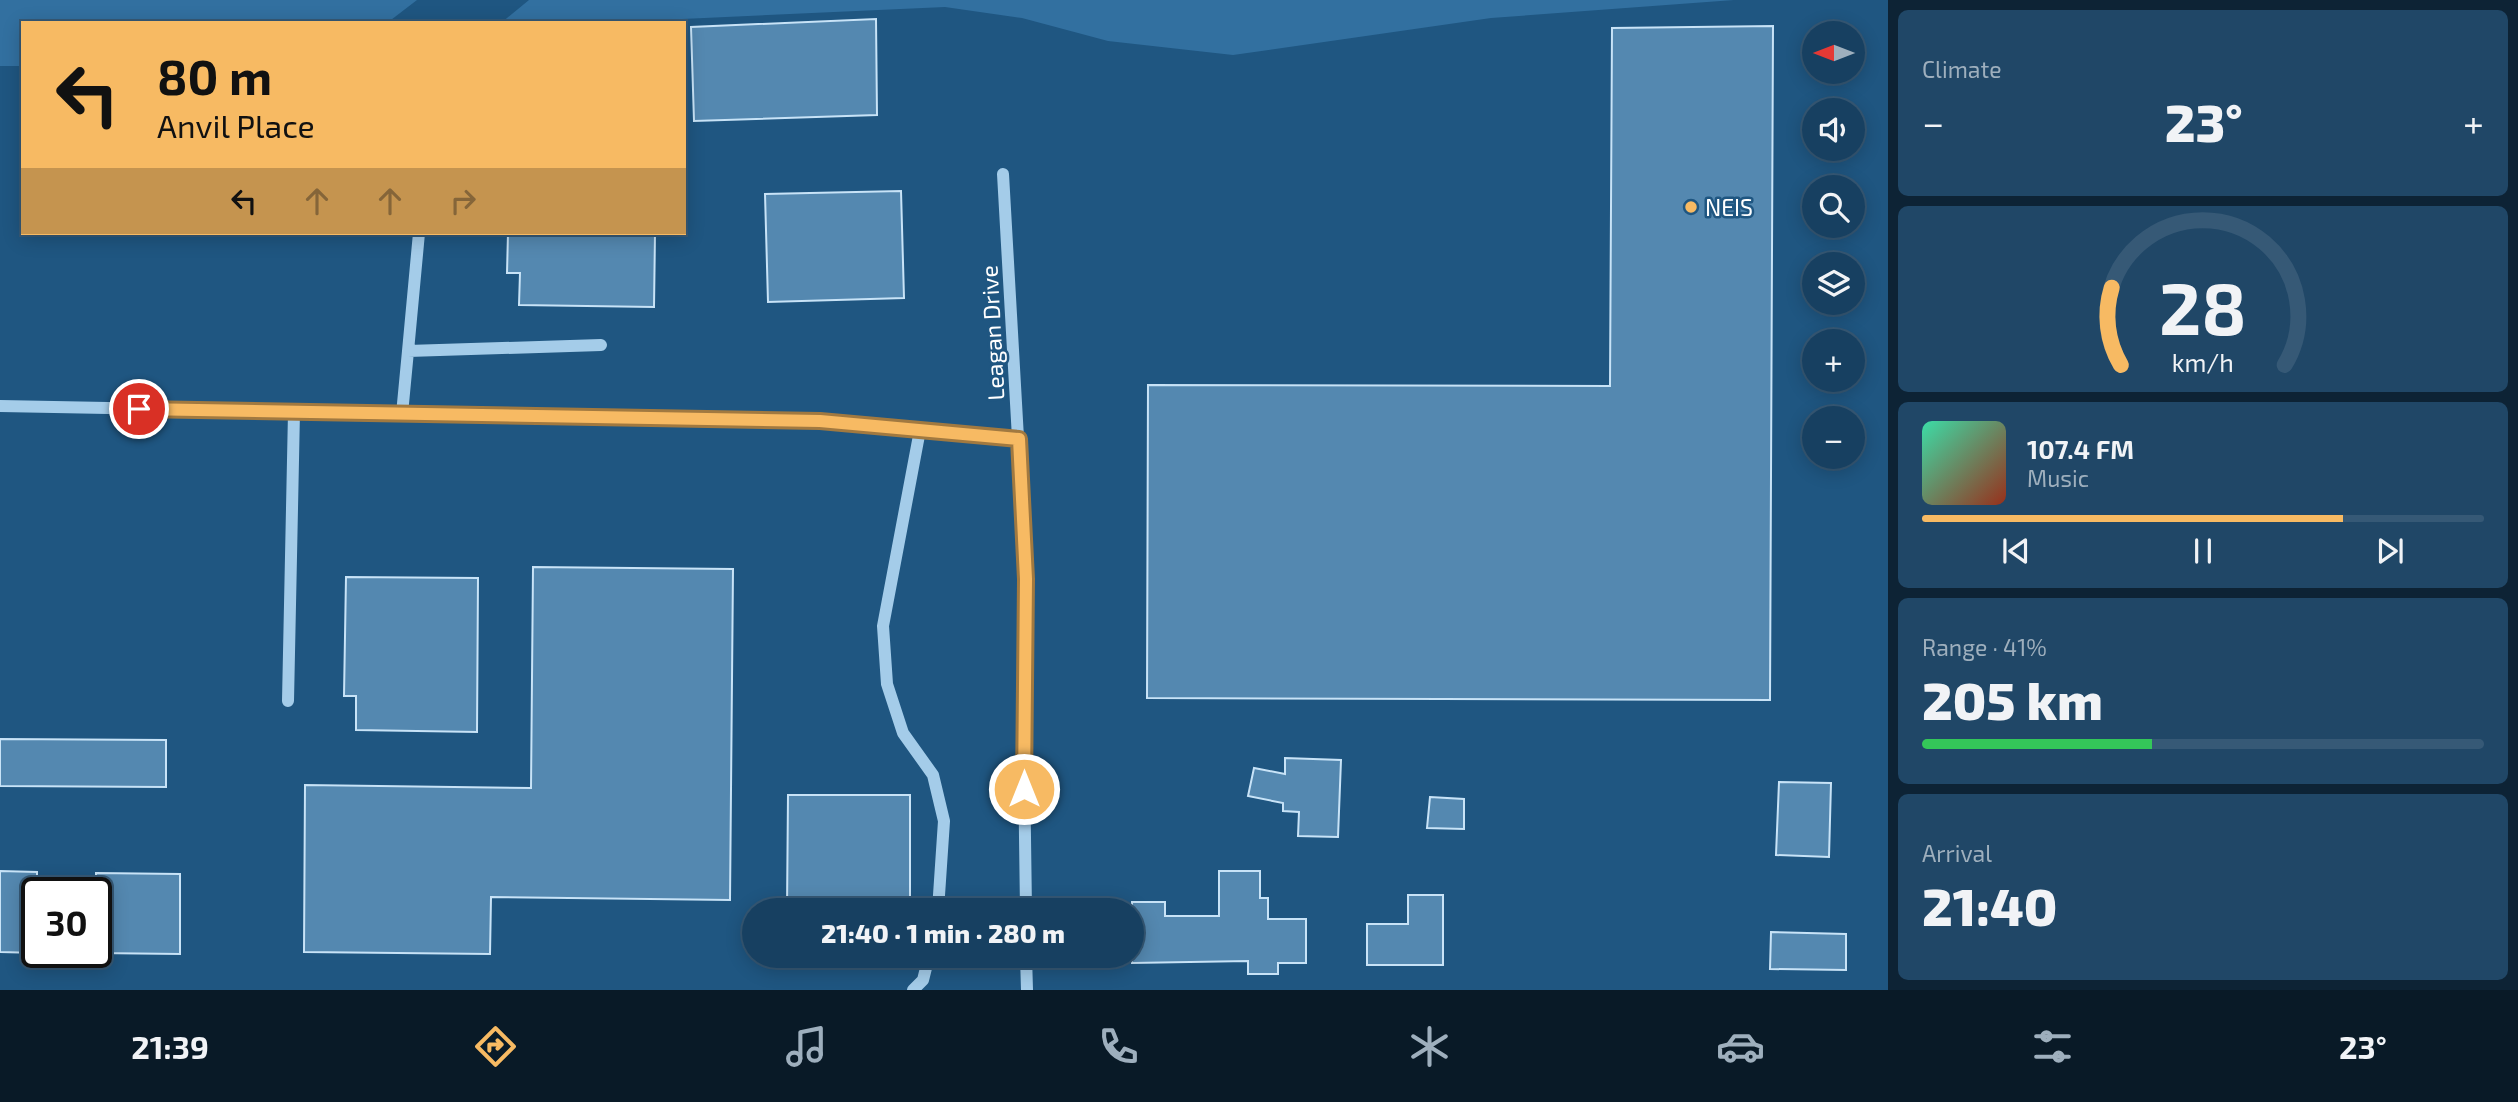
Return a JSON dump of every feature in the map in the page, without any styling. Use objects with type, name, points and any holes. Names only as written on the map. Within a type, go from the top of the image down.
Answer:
[{"type":"street","name":"Leagan Drive","points":[[1003,174],[1026,579],[1026,898]]},
{"type":"street","points":[[402,414],[419,235]]},
{"type":"street","points":[[408,351],[601,345]]},
{"type":"street","points":[[0,406],[820,421],[1019,439]]},
{"type":"street","points":[[288,701],[294,412]]},
{"type":"street","points":[[920,430],[883,626],[887,684],[903,733],[933,775],[944,821],[939,898]]},
{"type":"street","points":[[913,990],[923,980],[926,968]]},
{"type":"street","points":[[1026,968],[1027,990]]},
{"type":"shaded area","points":[[0,0],[417,0],[390,21],[21,21],[21,66],[0,66]]},
{"type":"shaded area","points":[[529,0],[1734,0],[1491,18],[1233,55],[1108,41],[1022,18],[945,7],[639,21],[503,21]]},
{"type":"building","points":[[876,19],[877,115],[694,121],[691,27]]},
{"type":"building","points":[[1773,26],[1770,700],[1147,698],[1148,385],[1610,386],[1612,28]]},
{"type":"building","points":[[901,191],[904,298],[768,302],[765,194]]},
{"type":"building","points":[[508,235],[655,235],[654,307],[519,305],[520,273],[507,273]]},
{"type":"building","points":[[533,567],[733,569],[730,900],[491,897],[490,954],[304,952],[305,785],[531,788]]},
{"type":"building","points":[[346,577],[478,578],[477,732],[356,730],[356,696],[344,696]]},
{"type":"building","points":[[0,739],[166,740],[166,787],[0,786]]},
{"type":"building","points":[[1285,758],[1341,760],[1338,837],[1298,836],[1299,812],[1283,811],[1283,803],[1248,796],[1254,768],[1285,774]]},
{"type":"building","points":[[1779,782],[1831,783],[1829,857],[1776,855]]},
{"type":"building","points":[[788,795],[910,795],[910,898],[787,898]]},
{"type":"building","points":[[1430,797],[1464,799],[1464,829],[1427,828]]},
{"type":"building","points":[[0,871],[37,872],[37,877],[21,877],[21,953],[0,952]]},
{"type":"building","points":[[1219,871],[1260,871],[1260,898],[1268,898],[1268,919],[1306,919],[1306,963],[1278,963],[1278,974],[1248,974],[1248,961],[1144,963],[1144,902],[1165,902],[1165,916],[1219,916]]},
{"type":"building","points":[[96,873],[180,874],[180,954],[112,953],[112,877],[96,877]]},
{"type":"building","points":[[1408,895],[1443,895],[1443,965],[1367,965],[1367,924],[1408,924]]},
{"type":"building","points":[[1771,932],[1846,934],[1846,970],[1770,969]]},
{"type":"place","name":"NEIS","points":[[1691,207]]},
{"type":"route","points":[[139,409],[820,421],[1019,439],[1026,579],[1024,789]]}]
